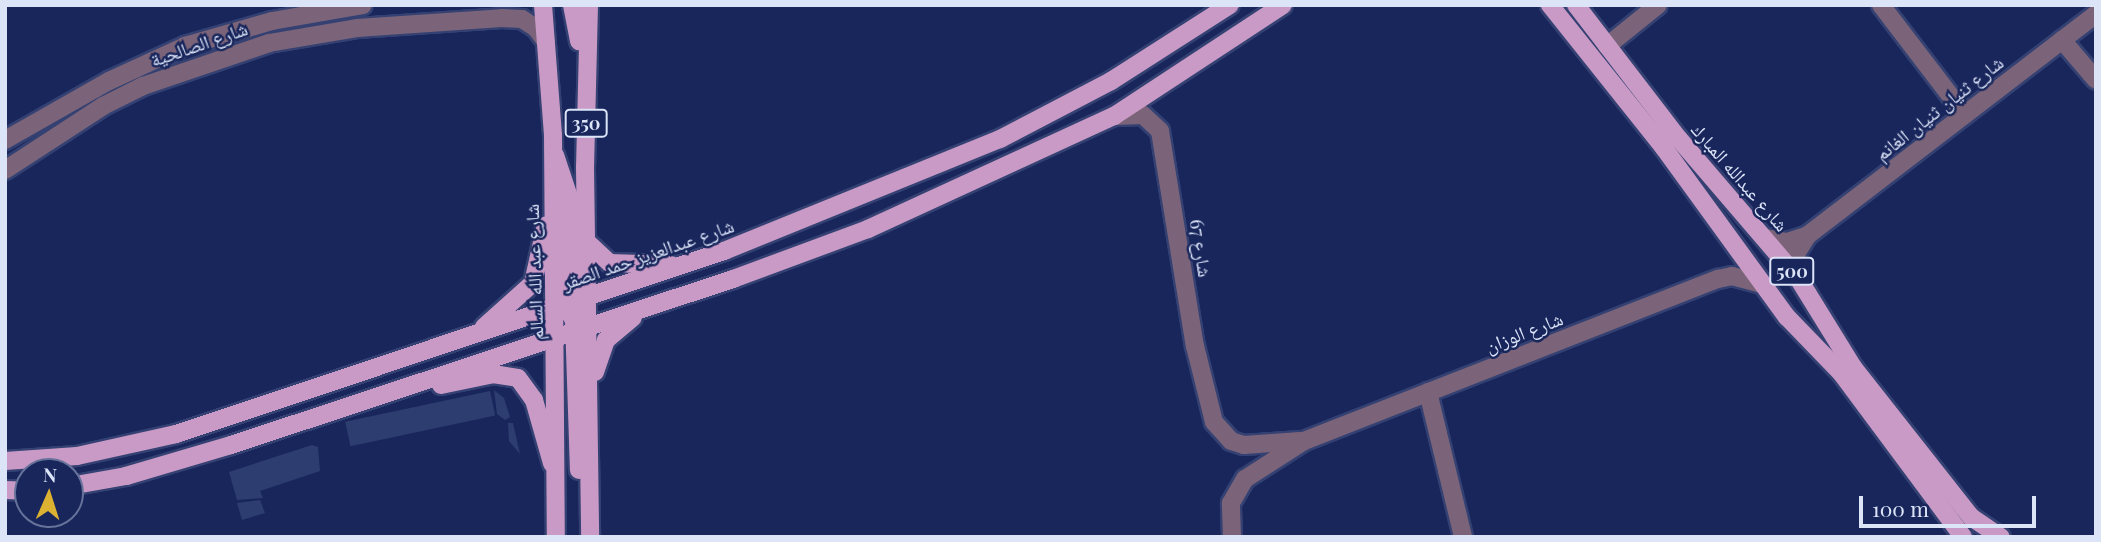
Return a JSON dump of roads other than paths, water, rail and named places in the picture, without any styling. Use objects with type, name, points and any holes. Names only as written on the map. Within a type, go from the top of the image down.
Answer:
[{"type":"main road","name":"شارع عبد الله السالم","points":[[543,5],[553,152],[552,187],[572,303],[573,331],[589,431],[590,537]]},
{"type":"main road","points":[[572,5],[582,68],[585,167]]},
{"type":"main road","name":"شارع عبد الله السالم","points":[[556,537],[558,483],[573,331],[572,303],[586,241],[589,5]]},
{"type":"main road","name":"شارع عبدالعزيز حمد الصقر","points":[[5,461],[124,448],[685,265],[981,148],[1111,81],[1230,5]]},
{"type":"main road","points":[[84,484],[127,476],[313,418],[652,306],[868,229],[1114,116],[1283,5]]},
{"type":"main road","name":"شارع عبدالله المبارك","points":[[1550,5],[1664,148],[1761,284],[1794,325],[1842,374],[1963,537]]},
{"type":"main road","name":"شارع عبدالله المبارك","points":[[1576,5],[1606,46],[1798,278],[1853,367],[1971,517],[2001,537]]},
{"type":"main road","points":[[553,152],[568,194],[572,303]]},
{"type":"main road","points":[[474,335],[535,280],[552,187]]},
{"type":"main road","points":[[1704,206],[1710,192],[1726,190]]},
{"type":"main road","points":[[586,241],[600,258],[614,264],[685,265]]},
{"type":"main road","points":[[589,431],[602,348],[615,330],[652,306]]},
{"type":"main road","points":[[1794,325],[1813,321],[1818,307]]},
{"type":"main road","points":[[573,331],[578,459],[590,507]]},
{"type":"main road","points":[[313,418],[337,403],[430,370],[436,361],[433,349]]},
{"type":"main road","points":[[369,399],[494,374],[518,378],[534,400],[558,483]]},
{"type":"main road","points":[[5,473],[105,461],[124,448]]},
{"type":"street","name":"شارع الصالحية","points":[[5,139],[108,81],[185,46],[231,31],[363,5]]},
{"type":"street","points":[[1606,46],[1658,5]]},
{"type":"street","points":[[1881,5],[1968,112]]},
{"type":"street","points":[[1895,5],[1968,112]]},
{"type":"street","points":[[269,43],[345,23],[353,6]]},
{"type":"street","name":"شارع ثنيان ثنيان الغانم","points":[[1808,235],[2096,14]]},
{"type":"street","name":"شارع الصالحية","points":[[5,170],[71,125],[143,86],[269,43],[357,28],[502,18],[522,19],[536,27],[546,42]]},
{"type":"street","points":[[2062,40],[2096,80]]},
{"type":"street","name":"شارع 67","points":[[1114,116],[1143,116],[1160,131],[1195,346],[1214,422]]},
{"type":"street","points":[[1766,237],[1787,242],[1808,235]]},
{"type":"street","points":[[1798,278],[1796,254],[1808,235]]},
{"type":"street","name":"شارع الوزان","points":[[1230,531],[1231,503],[1251,472],[1304,441],[1718,279],[1732,276],[1761,284]]},
{"type":"street","points":[[1428,392],[1463,537]]},
{"type":"street","name":"شارع الوزان","points":[[1214,422],[1231,441],[1244,445],[1304,441]]}]
